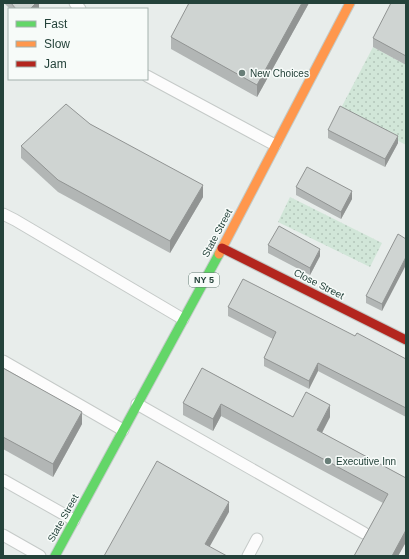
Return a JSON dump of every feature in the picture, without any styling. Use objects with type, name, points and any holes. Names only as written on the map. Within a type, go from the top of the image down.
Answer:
[{"type":"main road","name":"State Street","points":[[55,556],[222,248],[350,3]]},
{"type":"main road","name":"Close Street","points":[[222,248],[406,340]]},
{"type":"lane","points":[[148,77],[276,145]]},
{"type":"lane","points":[[3,214],[183,319]]},
{"type":"lane","points":[[3,361],[123,430]]},
{"type":"lane","points":[[137,404],[364,533]]},
{"type":"lane","points":[[3,480],[74,520]]},
{"type":"lane","points":[[3,534],[40,556]]},
{"type":"lane","points":[[248,556],[257,539]]},
{"type":"green space","points":[[373,47],[406,65],[406,145],[340,110]]},
{"type":"green space","points":[[290,197],[382,243],[370,267],[278,222]]},
{"type":"building","points":[[11,3],[36,3],[31,8],[15,8]]},
{"type":"building","name":"New Choices","points":[[189,3],[302,3],[257,85],[171,37]]},
{"type":"building","points":[[391,3],[406,3],[406,56],[373,38]]},
{"type":"building","points":[[66,104],[90,124],[203,185],[170,241],[58,180],[21,146]]},
{"type":"building","points":[[340,106],[398,136],[385,159],[328,130]]},
{"type":"building","points":[[307,167],[352,191],[341,212],[296,187]]},
{"type":"building","points":[[279,226],[320,249],[310,268],[268,245]]},
{"type":"building","points":[[398,234],[406,239],[406,257],[382,304],[366,296]]},
{"type":"building","points":[[243,279],[355,336],[357,333],[406,359],[406,408],[318,363],[309,381],[264,358],[276,332],[228,307]]},
{"type":"building","points":[[3,368],[82,412],[53,464],[3,437]]},
{"type":"building","points":[[202,368],[293,417],[306,392],[330,405],[317,430],[406,478],[406,530],[392,556],[354,556],[388,494],[221,404],[213,419],[183,403]]},
{"type":"building","points":[[157,461],[229,502],[205,544],[227,556],[104,556]]},
{"type":"traffic: fast","points":[[55,556],[219,254]]},
{"type":"traffic: slow","points":[[219,254],[350,3]]},
{"type":"traffic: jam","points":[[222,248],[406,340]]},
{"type":"place","name":"New Choices","points":[[242,73]]},
{"type":"place","name":"Executive Inn","points":[[328,461]]}]
